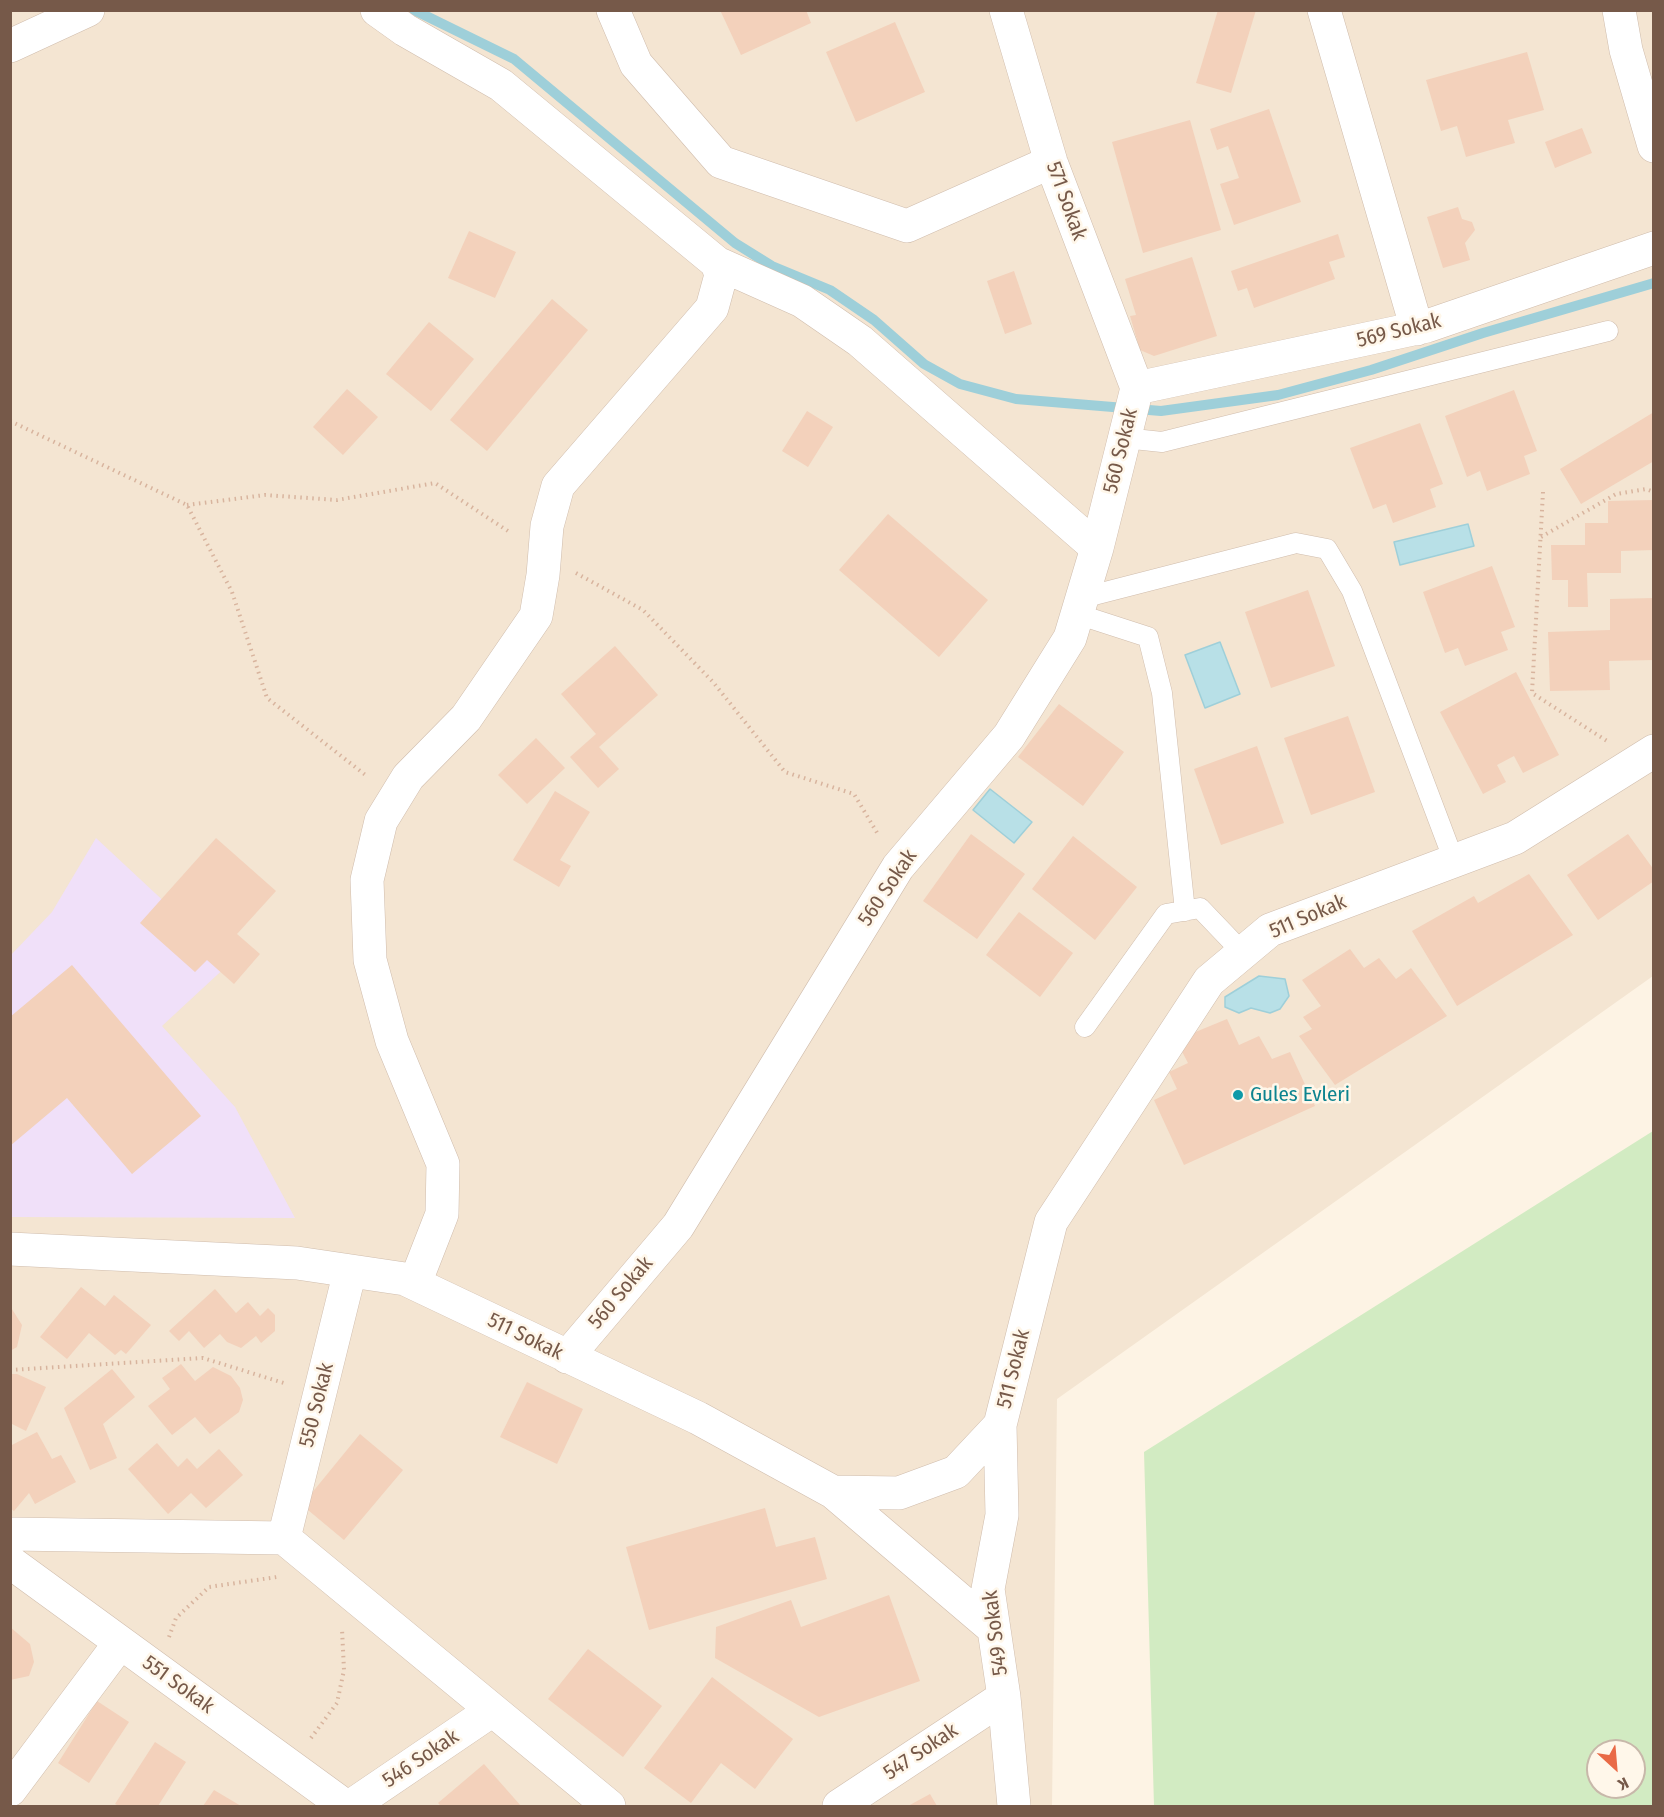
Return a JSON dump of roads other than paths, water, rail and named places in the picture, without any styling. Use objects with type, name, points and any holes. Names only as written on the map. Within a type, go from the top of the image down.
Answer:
[{"type":"street","points":[[10,46],[88,10]]},
{"type":"street","points":[[377,10],[405,30],[501,85],[717,263],[802,301],[860,341],[1097,548]]},
{"type":"street","points":[[613,10],[636,64],[721,162],[907,226],[1051,162]]},
{"type":"street","name":"571 Sokak","points":[[1006,10],[1051,162],[1131,411]]},
{"type":"street","points":[[1324,10],[1417,329]]},
{"type":"street","points":[[1619,10],[1626,50],[1653,146]]},
{"type":"street","name":"569 Sokak","points":[[1131,411],[1417,329],[1653,248]]},
{"type":"street","points":[[415,1283],[442,1214],[442,1164],[392,1041],[369,960],[367,880],[381,822],[408,777],[466,718],[536,616],[543,575],[547,525],[558,486],[712,308],[721,275],[717,263]]},
{"type":"street","name":"560 Sokak","points":[[567,1357],[678,1226],[898,867],[1009,736],[1070,638],[1097,548],[1131,411]]},
{"type":"street","name":"511 Sokak","points":[[10,1249],[297,1263],[405,1279],[698,1418],[832,1492],[899,1493],[956,1473],[1000,1425],[1052,1222],[1209,981],[1270,930],[1515,838],[1645,757]]},
{"type":"street","name":"550 Sokak","points":[[296,1548],[319,1394],[350,1271]]},
{"type":"street","name":"549 Sokak","points":[[1000,1425],[1002,1515],[988,1589],[1004,1697],[1014,1806]]},
{"type":"street","points":[[832,1492],[994,1629]]},
{"type":"street","points":[[10,1534],[296,1548],[609,1806]]},
{"type":"street","name":"551 Sokak","points":[[10,1562],[345,1806]]},
{"type":"street","points":[[10,1790],[120,1643]]},
{"type":"street","name":"547 Sokak","points":[[838,1806],[1004,1697]]},
{"type":"street","name":"546 Sokak","points":[[351,1806],[491,1711]]},
{"type":"lane","points":[[1131,411],[1162,442],[1608,331]]},
{"type":"lane","points":[[1079,606],[1296,543],[1327,549],[1352,591],[1454,861]]},
{"type":"lane","points":[[1079,606],[1148,637],[1162,693],[1185,911]]},
{"type":"lane","points":[[1085,1027],[1166,914],[1200,908],[1243,952]]},
{"type":"water","points":[[1468,524],[1474,546],[1400,565],[1394,542]]},
{"type":"water","points":[[1220,642],[1240,694],[1205,708],[1185,655]]},
{"type":"water","points":[[990,789],[1032,822],[1014,843],[973,810]]},
{"type":"water","points":[[1259,976],[1285,979],[1289,996],[1280,1009],[1270,1013],[1251,1008],[1239,1013],[1225,1007],[1225,997]]},
{"type":"waterway","points":[[414,10],[514,59],[735,243],[772,266],[830,290],[874,320],[924,364],[960,384],[1016,399],[1161,411],[1278,395],[1371,370],[1483,333],[1654,283]]},
{"type":"place","name":"Gules Evleri","points":[[1238,1095]]}]
